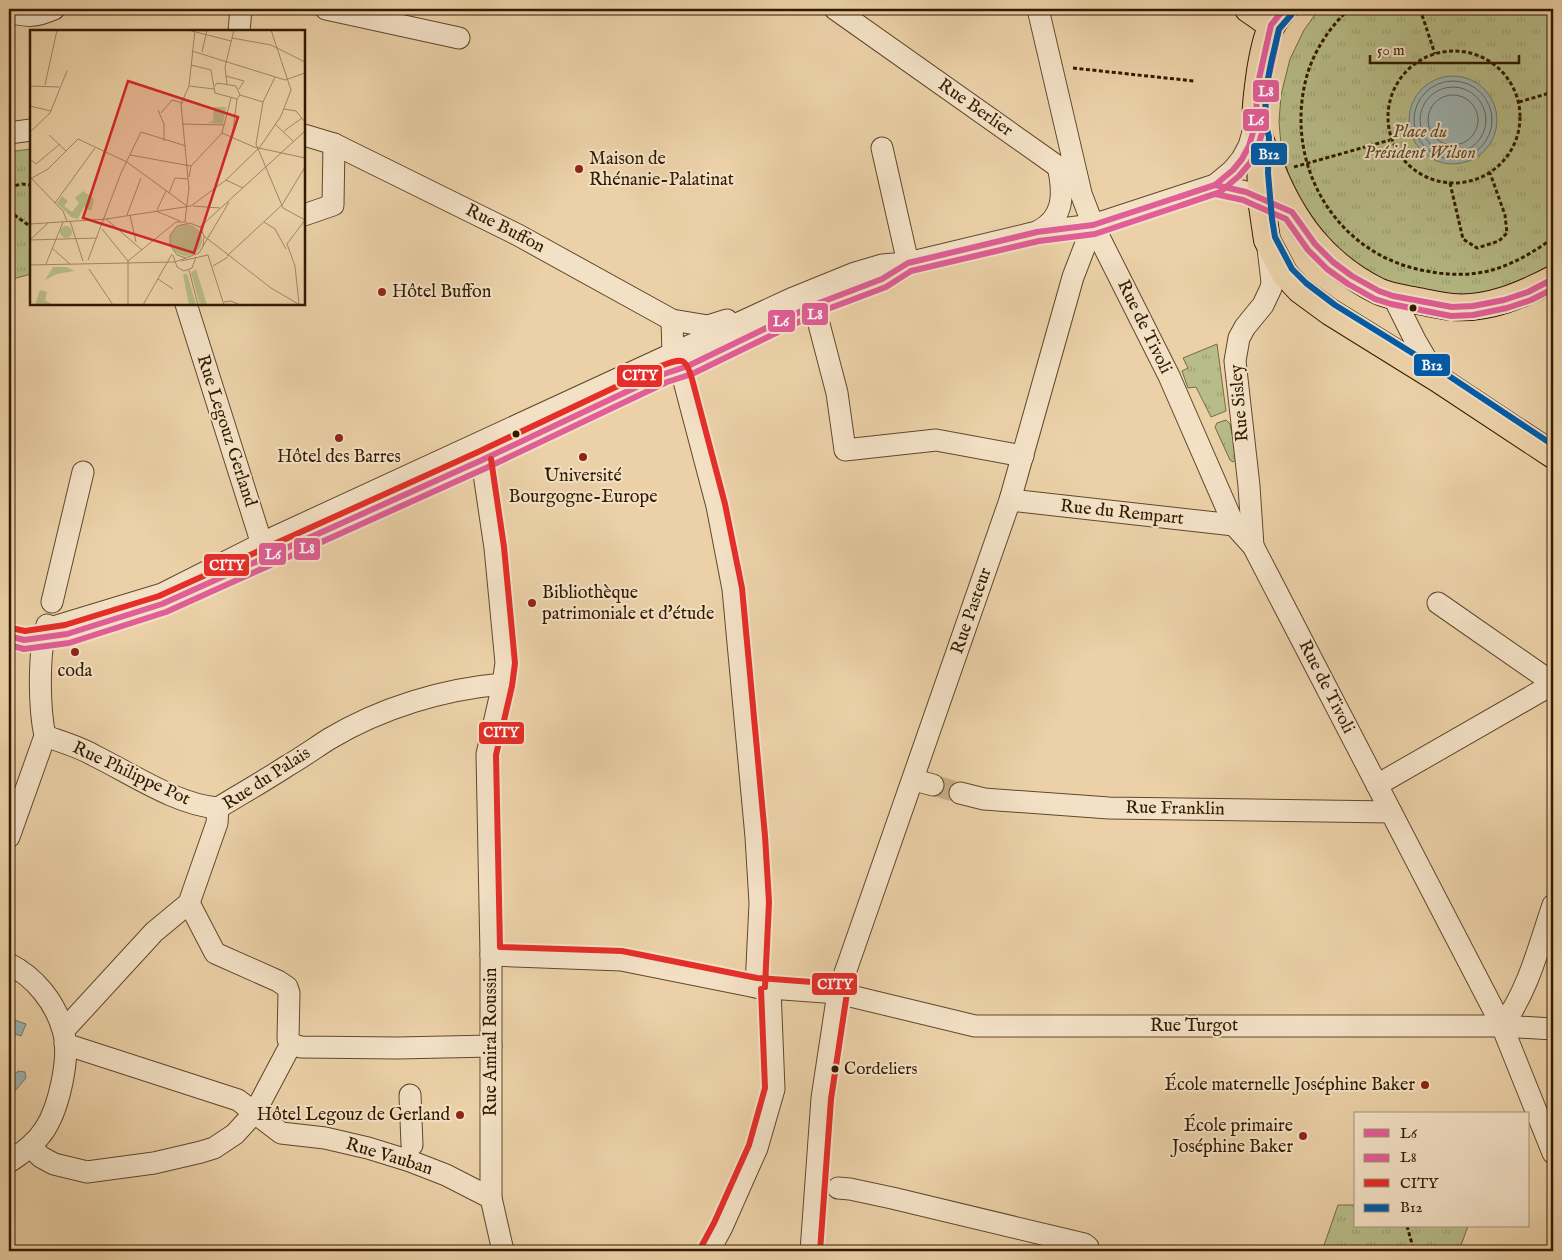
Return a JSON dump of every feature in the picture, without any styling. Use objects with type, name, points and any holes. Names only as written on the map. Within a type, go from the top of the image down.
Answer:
[{"type":"main road","points":[[1248,9],[1278,17],[1262,61],[1258,88],[1258,130],[1261,199],[1267,240],[1284,274],[1300,290],[1368,336],[1438,379],[1553,455]]},
{"type":"main road","points":[[1258,130],[1292,212],[1315,244],[1333,262],[1352,276],[1379,291],[1393,296],[1452,307],[1473,306],[1504,300],[1528,292],[1553,279]]},
{"type":"street","points":[[9,12],[25,17],[41,15],[54,9]]},
{"type":"street","points":[[239,30],[241,9]]},
{"type":"street","points":[[326,9],[459,38]]},
{"type":"street","name":"Rue Berlier","points":[[835,9],[1058,166],[1080,191],[1093,225]]},
{"type":"street","points":[[1038,9],[1080,191]]},
{"type":"street","points":[[9,133],[30,130]]},
{"type":"street","points":[[9,636],[24,640],[67,634],[162,604],[264,550],[481,451],[664,374],[677,362],[816,309],[882,279],[908,263],[1036,232],[1093,225],[1215,185],[1233,170],[1242,159],[1258,130]]},
{"type":"street","name":"Rue Buffon","points":[[305,135],[334,144],[518,235],[672,320],[708,326],[791,299],[882,265],[908,263]]},
{"type":"street","points":[[305,215],[333,205],[334,144]]},
{"type":"street","points":[[882,148],[908,263]]},
{"type":"street","points":[[1036,232],[1047,227],[1059,209],[1062,182],[1058,166]]},
{"type":"street","points":[[1215,185],[1246,192],[1292,212]]},
{"type":"street","name":"Rue Pasteur","points":[[811,1251],[825,1188],[822,1098],[838,993],[923,783],[1010,500],[1016,453],[1073,276],[1093,225]]},
{"type":"street","name":"Rue de Tivoli","points":[[1093,225],[1169,376],[1234,525],[1253,546],[1502,1026],[1553,1154]]},
{"type":"street","name":"Rue Sisley","points":[[1253,546],[1249,486],[1235,361],[1239,338],[1245,327],[1263,305],[1272,282],[1267,240]]},
{"type":"street","points":[[1393,296],[1414,340],[1438,379]]},
{"type":"street","points":[[677,362],[770,320],[784,311],[791,299]]},
{"type":"street","name":"Rue Legouz Gerland","points":[[186,305],[264,550]]},
{"type":"street","points":[[816,309],[836,393],[845,450],[936,440],[1016,453]]},
{"type":"street","points":[[672,320],[677,362],[717,506],[733,589],[756,837],[763,988],[774,1089],[757,1148],[722,1227],[709,1251]]},
{"type":"street","name":"Rue Amiral Roussin","points":[[481,451],[495,548],[506,663],[487,754],[491,955],[491,1198],[503,1251]]},
{"type":"street","points":[[9,837],[45,736],[41,672],[42,638],[51,608],[83,472]]},
{"type":"street","name":"Rue du Rempart","points":[[1010,500],[1234,525]]},
{"type":"street","points":[[1377,786],[1553,683],[1438,603]]},
{"type":"street","name":"Rue du Palais","points":[[190,903],[217,823],[218,808],[329,739],[387,711],[450,692],[503,684]]},
{"type":"street","name":"Rue Philippe Pot","points":[[45,736],[93,754],[150,785],[203,807],[218,808]]},
{"type":"street","name":"Rue Franklin","points":[[960,793],[984,799],[1109,808],[1391,812]]},
{"type":"street","points":[[9,1162],[36,1152],[56,1106],[64,1077],[71,1035],[154,932],[190,903],[215,953],[278,981],[287,988],[289,993],[288,1039],[291,1044],[301,1046],[398,1048],[491,1046]]},
{"type":"street","points":[[1502,1026],[1521,996],[1553,906]]},
{"type":"street","name":"Rue Turgot","points":[[491,955],[621,960],[763,988],[838,993],[974,1026],[1502,1026],[1553,1029]]},
{"type":"street","points":[[9,964],[35,982],[50,1001],[71,1035],[246,1106]]},
{"type":"street","points":[[36,1152],[54,1164],[96,1172],[154,1163],[214,1148],[235,1134],[246,1106],[291,1044]]},
{"type":"street","points":[[410,1095],[411,1153]]},
{"type":"street","name":"Rue Vauban","points":[[246,1106],[281,1133],[324,1138],[368,1148],[411,1153],[446,1175],[491,1198]]},
{"type":"street","points":[[825,1188],[850,1189],[892,1198],[1084,1244],[1090,1251]]},
{"type":"path","points":[[1349,9],[1324,38],[1314,57],[1306,78],[1300,120],[1306,163],[1318,192],[1335,218],[1357,240],[1382,257],[1411,269],[1442,274],[1480,272],[1502,267],[1530,254],[1553,238]]},
{"type":"path","points":[[1420,9],[1435,54]]},
{"type":"path","points":[[1447,50],[1482,56],[1506,75],[1519,102],[1519,132],[1508,156],[1490,173],[1460,184],[1432,181],[1410,168],[1390,140],[1386,116],[1394,85],[1416,60],[1447,50]]},
{"type":"path","points":[[1070,68],[1194,81]]},
{"type":"path","points":[[1519,102],[1553,92]]},
{"type":"path","points":[[1290,168],[1390,140]]},
{"type":"path","points":[[1450,183],[1462,239],[1477,248],[1499,241],[1507,233],[1506,215],[1490,173]]},
{"type":"path","points":[[9,187],[22,184],[30,185]]},
{"type":"path","points":[[9,210],[30,226]]},
{"type":"path","points":[[1408,1228],[1414,1251]]},
{"type":"green space","name":"Place du Président Wilson","points":[[1319,9],[1553,9],[1553,265],[1546,271],[1493,292],[1465,296],[1419,293],[1384,282],[1337,251],[1309,219],[1291,185],[1281,145],[1279,122],[1281,95],[1290,59],[1304,30]]},
{"type":"green space","points":[[30,149],[30,274],[9,280],[9,152]]},
{"type":"green space","points":[[1217,344],[1226,411],[1211,417],[1196,387],[1188,388],[1182,371],[1188,368],[1183,358]]},
{"type":"green space","points":[[1226,420],[1230,424],[1237,459],[1233,462],[1230,460],[1215,427],[1217,423]]},
{"type":"green space","points":[[1338,1205],[1354,1205],[1354,1228],[1467,1228],[1459,1251],[1322,1251]]},
{"type":"water","points":[[1453,76],[1470,80],[1484,89],[1493,103],[1497,120],[1493,137],[1484,151],[1470,160],[1453,164],[1436,160],[1422,151],[1413,137],[1409,120],[1413,103],[1422,89],[1436,80]]},
{"type":"water","points":[[9,1018],[26,1024],[21,1036],[9,1032]]},
{"type":"water","points":[[18,1071],[25,1072],[26,1078],[9,1098],[9,1080]]},
{"type":"tunnel","points":[[933,785],[960,793]]},
{"type":"transit line","name":"L6","points":[[1179,197],[1215,185],[1233,170],[1242,159],[1249,146],[1256,122],[1257,88],[1271,25],[1284,9]]},
{"type":"transit line","name":"L8","points":[[1182,205],[1220,192],[1239,176],[1250,163],[1257,149],[1265,124],[1266,89],[1279,29],[1291,15]]},
{"type":"transit line","name":"B12","points":[[1291,15],[1279,29],[1266,89],[1265,121],[1269,137],[1268,173],[1275,237],[1292,269],[1306,283],[1335,305],[1443,372],[1553,445]]},
{"type":"transit line","name":"L6","points":[[9,636],[24,640],[67,634],[162,604],[482,460],[664,374],[688,366],[814,305],[882,279],[908,263],[1037,232],[1093,225],[1215,185],[1246,192],[1292,212],[1315,244],[1333,262],[1352,276],[1379,291],[1393,296],[1452,307],[1473,306],[1504,300],[1528,292],[1553,279]]},
{"type":"transit line","name":"L8","points":[[9,645],[24,649],[69,643],[166,612],[486,468],[667,382],[692,374],[817,313],[886,287],[911,271],[1039,241],[1095,234],[1215,194],[1243,200],[1286,219],[1308,250],[1327,269],[1348,284],[1375,299],[1391,304],[1451,316],[1473,315],[1507,308],[1531,300],[1553,289]]},
{"type":"transit line","name":"CITY","points":[[11,628],[25,631],[65,625],[159,596],[478,452],[660,366],[678,361],[685,362],[692,379],[725,504],[742,588],[765,836],[769,902],[765,987]]},
{"type":"transit line","name":"CITY","points":[[491,459],[504,547],[515,663],[512,686],[496,755],[500,947],[622,951],[757,978],[839,984],[844,987],[847,993],[831,1099],[820,1251]]},
{"type":"transit line","name":"CITY","points":[[701,1247],[714,1223],[749,1145],[765,1088],[761,989]]},
{"type":"place","name":"Maison de Rhénanie-Palatinat","points":[[579,169]]},
{"type":"place","name":"Hôtel Buffon","points":[[382,292]]},
{"type":"place","name":"Hôtel des Barres","points":[[339,438]]},
{"type":"place","name":"Université Bourgogne-Europe","points":[[583,457]]},
{"type":"place","name":"Bibliothèque patrimoniale et d'étude","points":[[532,603]]},
{"type":"place","name":"coda","points":[[75,652]]},
{"type":"place","name":"Cordeliers","points":[[835,1069]]},
{"type":"place","name":"École maternelle Joséphine Baker","points":[[1425,1085]]},
{"type":"place","name":"Hôtel Legouz de Gerland","points":[[460,1115]]},
{"type":"place","name":"École primaire Joséphine Baker","points":[[1303,1136]]}]
